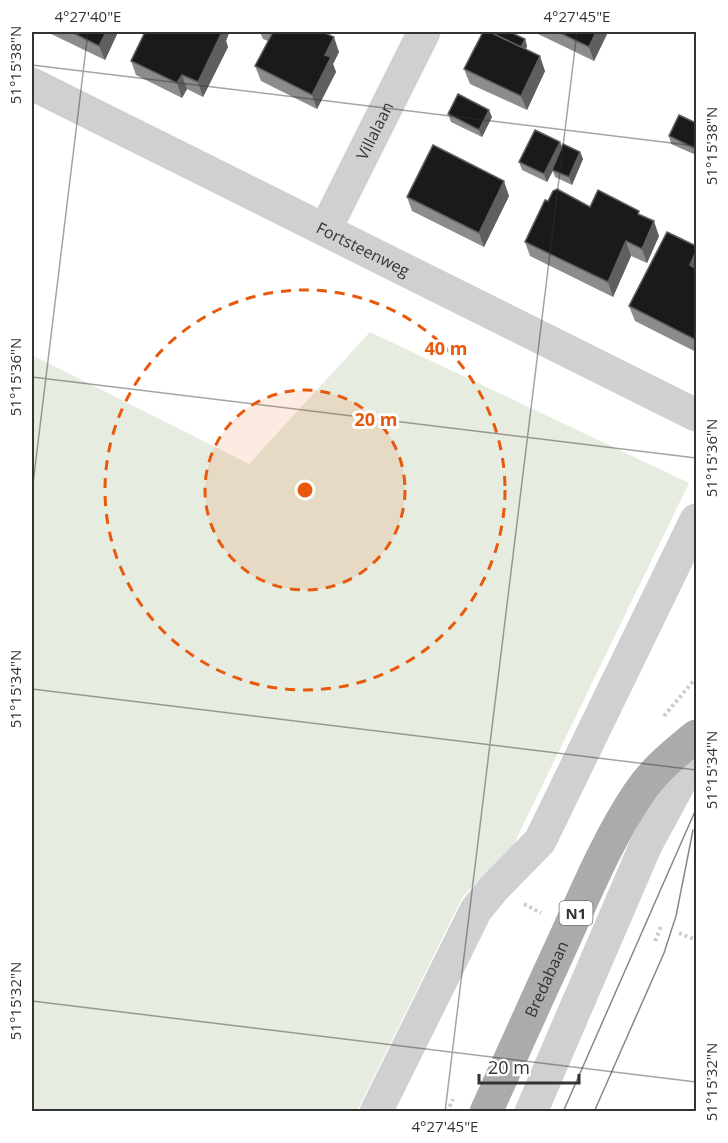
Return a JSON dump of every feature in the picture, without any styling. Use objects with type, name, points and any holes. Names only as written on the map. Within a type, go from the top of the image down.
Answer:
[{"type":"main road","name":"Bredabaan","points":[[486,1112],[589,885],[638,793],[672,755],[696,736]]},
{"type":"street","name":"Villalaan","points":[[325,230],[424,32]]},
{"type":"street","name":"Fortsteenweg","points":[[32,84],[696,415]]},
{"type":"street","points":[[376,1112],[476,910],[540,841],[696,520]]},
{"type":"street","points":[[531,1112],[646,845],[678,786],[696,742]]},
{"type":"path","points":[[655,941],[661,926]]},
{"type":"path","points":[[679,933],[696,940]]},
{"type":"shaded area","points":[[370,332],[689,483],[512,848],[463,896],[357,1111],[32,1111],[32,355],[249,464]]},
{"type":"building","points":[[71,32],[106,32],[99,46]]},
{"type":"building","points":[[145,32],[222,32],[198,82],[182,75],[177,83],[131,61]]},
{"type":"building","points":[[273,32],[323,32],[334,37],[325,55],[331,57],[312,95],[255,66]]},
{"type":"building","points":[[483,32],[490,32],[540,56],[521,96],[464,69]]},
{"type":"building","points":[[493,32],[510,32],[525,39],[521,47]]},
{"type":"building","points":[[558,32],[596,32],[589,47]]},
{"type":"building","points":[[458,94],[489,110],[479,130],[448,114]]},
{"type":"building","points":[[679,115],[696,123],[696,149],[669,136]]},
{"type":"building","points":[[535,130],[560,142],[544,174],[519,162]]},
{"type":"building","points":[[563,144],[580,152],[569,177],[552,170]]},
{"type":"building","points":[[433,145],[504,181],[479,233],[407,197]]},
{"type":"building","points":[[557,189],[590,207],[598,190],[654,221],[642,249],[626,241],[608,282],[525,242],[545,200],[548,201],[553,191]]},
{"type":"building","points":[[667,232],[696,246],[690,265],[696,269],[696,340],[629,306]]},
{"type":"tram line","points":[[563,1112],[696,809]]},
{"type":"tram line","points":[[594,1112],[664,953],[676,916],[693,830]]}]
